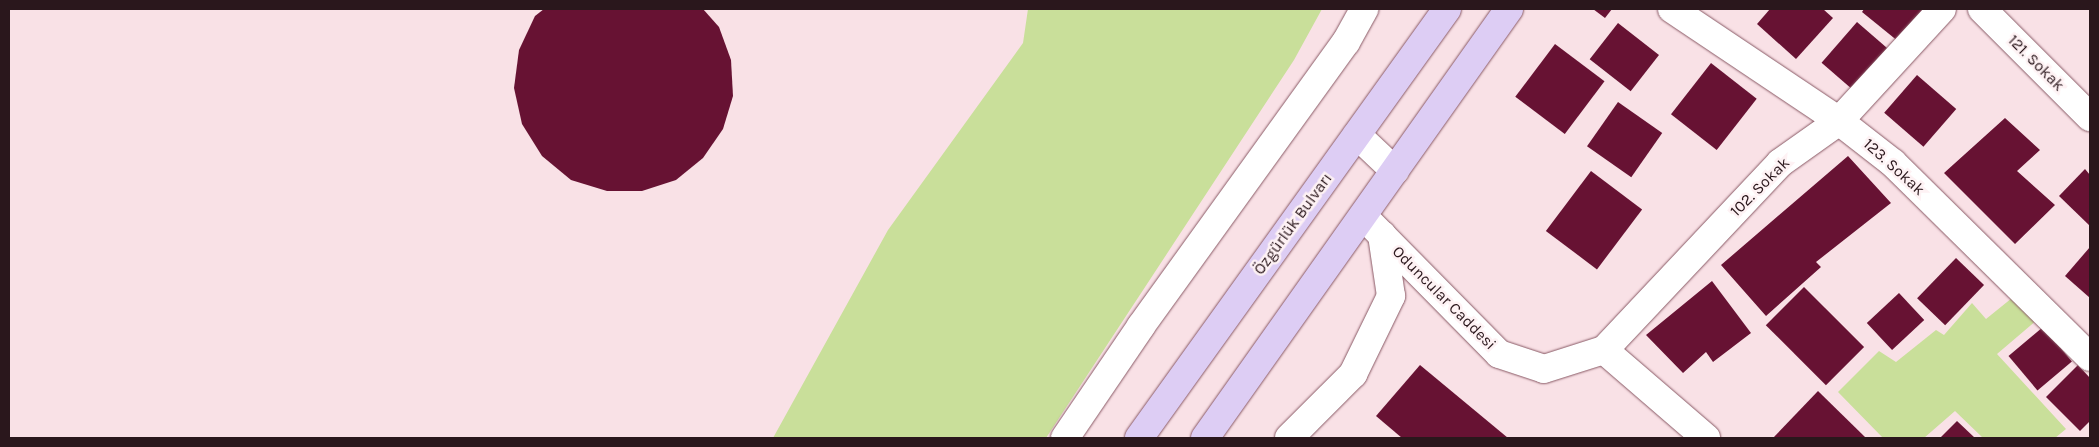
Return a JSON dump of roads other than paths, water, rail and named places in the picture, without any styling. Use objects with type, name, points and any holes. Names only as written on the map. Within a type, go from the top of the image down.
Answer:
[{"type":"main road","name":"Özgürlük Bulvarı","points":[[1139,438],[1447,9]]},
{"type":"main road","points":[[1205,438],[1373,226],[1394,171],[1509,9]]},
{"type":"street","points":[[1065,438],[1140,326],[1346,42],[1364,9]]},
{"type":"street","name":"123. Sokak","points":[[1672,9],[1839,121],[1893,163],[2090,357]]},
{"type":"street","name":"102. Sokak","points":[[1604,350],[1780,163],[1839,121],[1942,9]]},
{"type":"street","name":"121. Sokak","points":[[1982,9],[2090,117]]},
{"type":"street","points":[[1357,135],[1394,171]]},
{"type":"street","points":[[1289,438],[1352,374],[1392,296],[1373,226]]},
{"type":"street","name":"Oduncular Caddesi","points":[[1373,226],[1499,354],[1544,369],[1604,350]]},
{"type":"street","points":[[1604,350],[1706,438]]}]
